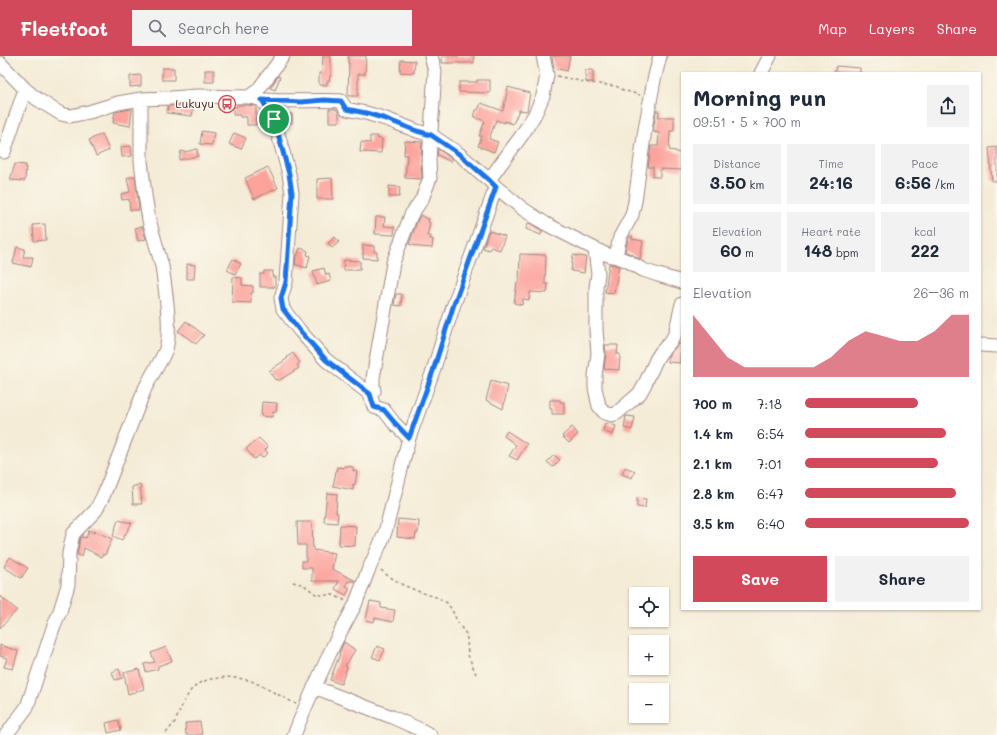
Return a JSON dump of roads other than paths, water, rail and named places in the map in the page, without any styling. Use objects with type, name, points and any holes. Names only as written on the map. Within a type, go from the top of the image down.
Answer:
[{"type":"street","points":[[249,97],[258,90],[283,56]]},
{"type":"street","points":[[370,394],[374,391],[373,378],[393,263],[411,215],[422,199],[430,178],[429,161],[435,71],[430,56]]},
{"type":"street","points":[[294,735],[334,644],[355,605],[382,540],[409,438],[433,371],[492,184],[535,114],[543,96],[547,75],[543,56]]},
{"type":"street","points":[[614,256],[617,254],[616,251],[620,237],[632,215],[634,208],[651,99],[660,56]]},
{"type":"street","points":[[762,72],[770,56]]},
{"type":"street","points":[[0,63],[24,89],[37,99],[61,114],[70,116],[118,103],[141,99],[196,96],[249,97],[262,100],[301,102],[324,100],[341,101],[346,109],[373,115],[431,135],[459,154],[492,184],[523,209],[546,224],[595,250],[628,261],[643,270],[681,282]]},
{"type":"street","points":[[4,152],[24,89]]},
{"type":"street","points":[[6,735],[27,707],[53,628],[60,612],[68,585],[69,553],[73,534],[96,510],[104,494],[148,381],[166,349],[168,323],[162,266],[147,208],[141,161],[141,99]]},
{"type":"street","points":[[262,100],[274,119],[289,174],[292,193],[286,282],[281,298],[283,309],[326,360],[370,394],[374,407],[384,410],[409,438]]},
{"type":"street","points":[[595,250],[598,274],[596,287],[596,330],[598,353],[595,388],[599,406],[605,413],[612,415],[617,413],[640,393],[657,358],[675,334],[681,308]]},
{"type":"street","points":[[981,345],[997,346]]},
{"type":"street","points":[[314,687],[392,717],[430,735]]},
{"type":"place","name":"Lukuyu","points":[[227,104]]}]
